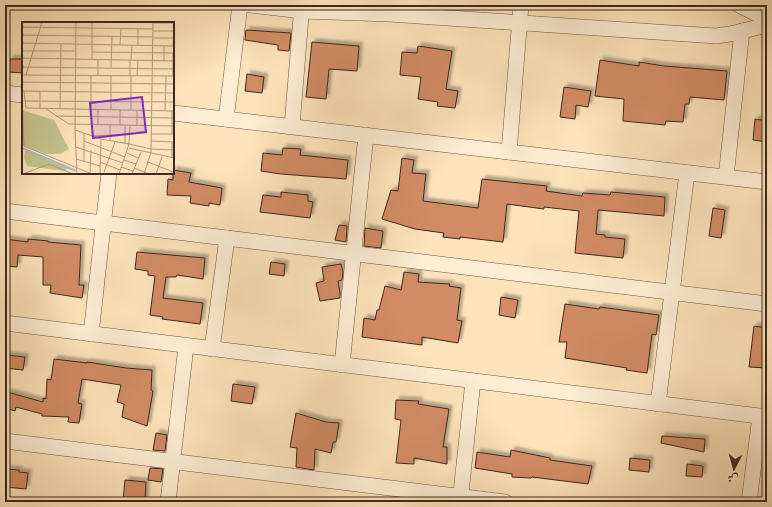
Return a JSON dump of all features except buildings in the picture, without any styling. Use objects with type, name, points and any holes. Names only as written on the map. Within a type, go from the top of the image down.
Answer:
[{"type":"street","points":[[226,119],[240,5]]},
{"type":"street","points":[[250,5],[302,8],[389,9],[519,22],[716,36],[767,25]]},
{"type":"street","points":[[509,152],[520,5]]},
{"type":"street","points":[[739,5],[767,19]]},
{"type":"street","points":[[292,126],[302,8]]},
{"type":"street","points":[[726,177],[742,31]]},
{"type":"street","points":[[5,93],[22,95]]},
{"type":"street","points":[[174,113],[767,182]]},
{"type":"street","points":[[342,365],[366,135]]},
{"type":"street","points":[[658,404],[687,173]]},
{"type":"street","points":[[91,334],[109,174]]},
{"type":"street","points":[[5,211],[767,304]]},
{"type":"street","points":[[212,349],[227,238]]},
{"type":"street","points":[[5,323],[763,417],[749,502]]},
{"type":"street","points":[[168,502],[186,346]]},
{"type":"street","points":[[460,499],[473,381]]},
{"type":"street","points":[[5,442],[460,499],[505,502]]}]
